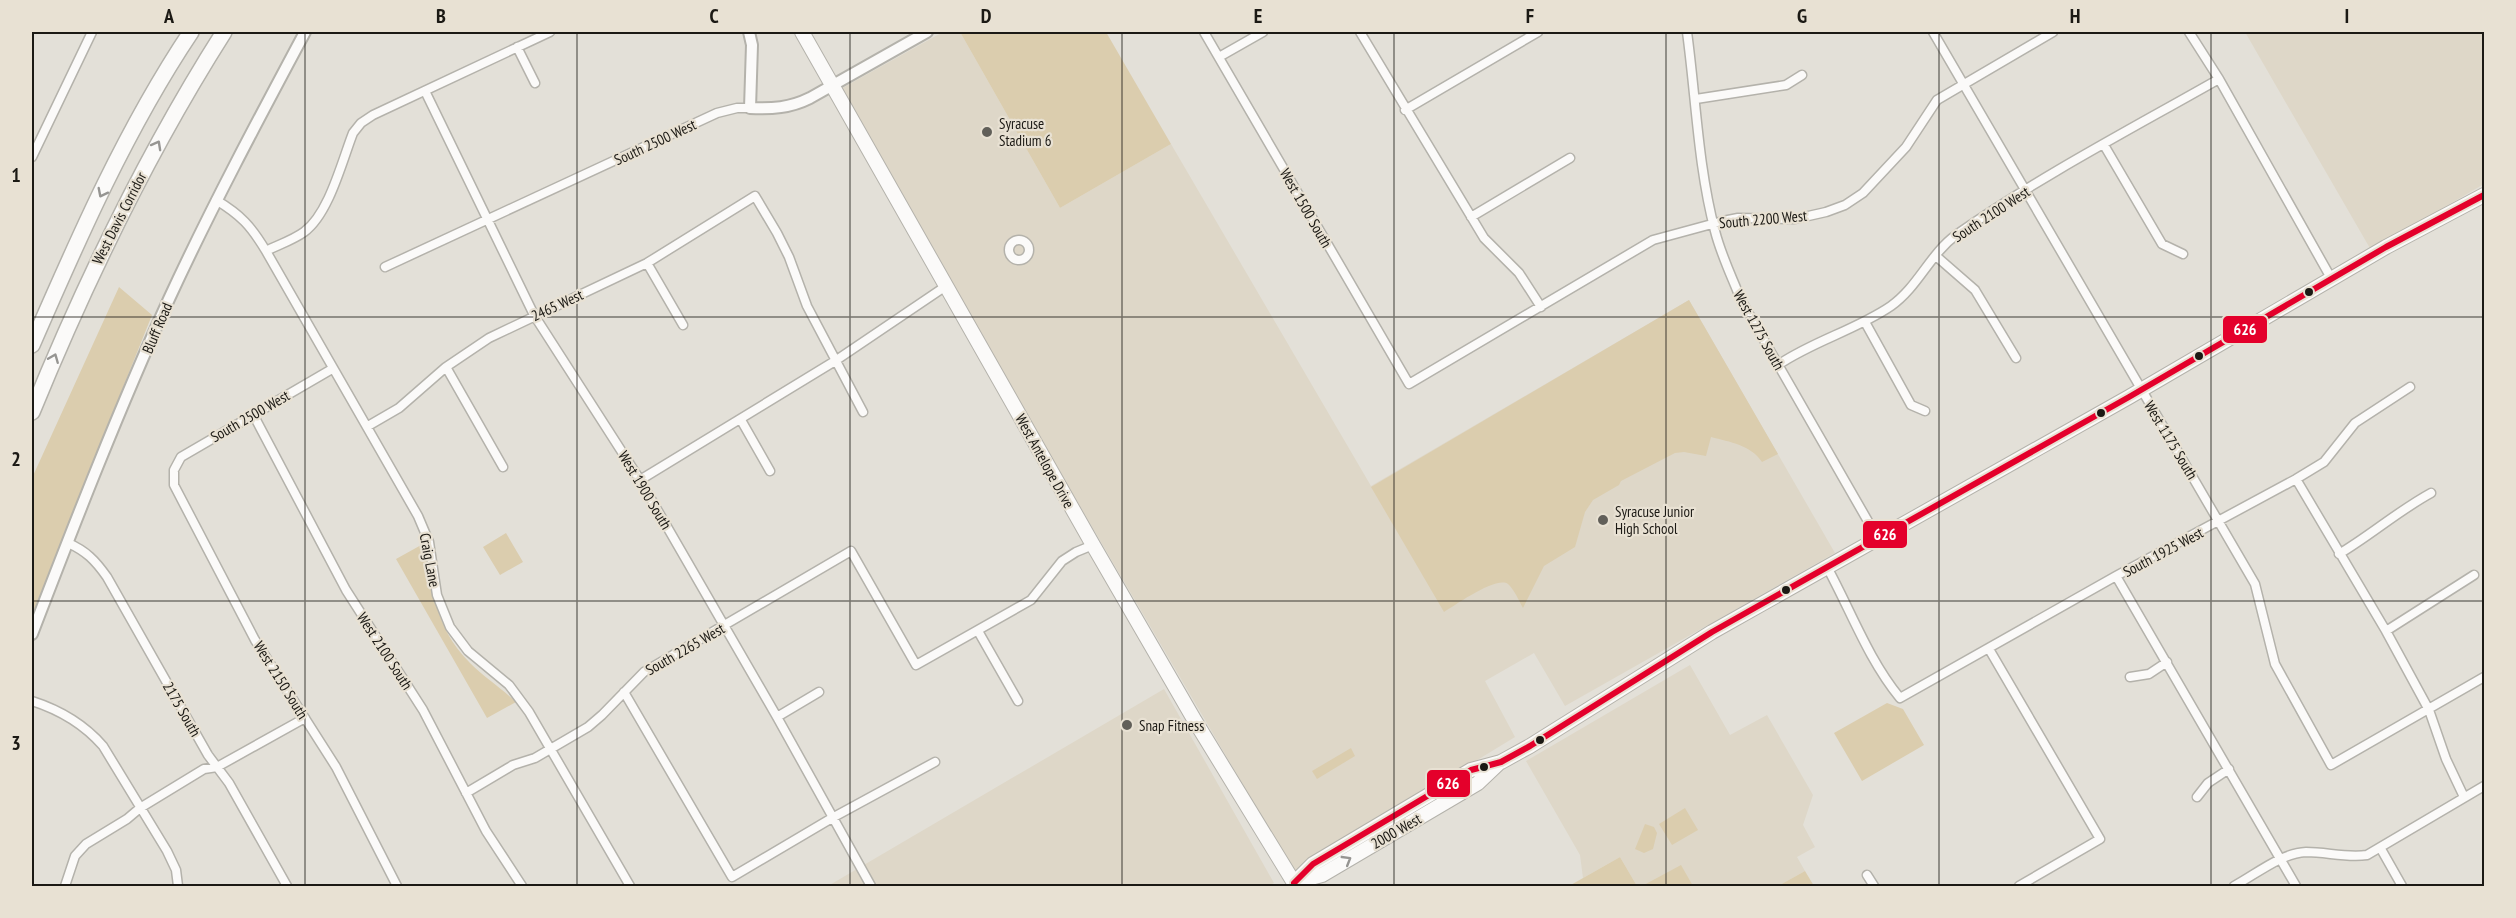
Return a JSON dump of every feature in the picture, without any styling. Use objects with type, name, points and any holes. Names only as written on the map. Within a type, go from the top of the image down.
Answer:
[{"type":"highway","name":"West Davis Corridor","points":[[32,412],[66,328],[117,219],[207,58],[224,32]]},
{"type":"highway","points":[[207,58],[230,32]]},
{"type":"highway","name":"West Davis Corridor","points":[[32,345],[84,228],[141,118],[190,33]]},
{"type":"main road","name":"West Antelope Drive","points":[[802,32],[1093,545],[1292,885]]},
{"type":"main road","name":"2000 West","points":[[1292,885],[1322,875],[1478,783],[1501,762],[1577,718],[1686,648],[1876,537],[2141,390],[2331,278],[2484,195]]},
{"type":"street","points":[[32,157],[92,32]]},
{"type":"street","name":"Bluff Road","points":[[32,634],[169,299],[216,200],[305,32]]},
{"type":"street","points":[[266,251],[304,232],[314,222],[323,207],[353,133],[361,123],[372,115],[549,32]]},
{"type":"street","points":[[749,32],[752,55],[750,108]]},
{"type":"street","name":"South 2500 West","points":[[385,267],[717,113],[737,108],[772,109],[792,106],[927,32]]},
{"type":"street","name":"West 1500 South","points":[[1204,32],[1409,384]]},
{"type":"street","points":[[1219,57],[1263,32]]},
{"type":"street","points":[[1360,32],[1484,238],[1519,273],[1541,307]]},
{"type":"street","points":[[1405,110],[1538,32]]},
{"type":"street","name":"West 1275 South","points":[[1687,32],[1705,184],[1713,223],[1741,300],[1876,537]]},
{"type":"street","name":"West 1175 South","points":[[1933,32],[2255,584],[2275,664],[2331,765],[2429,710]]},
{"type":"street","name":"South 2200 West","points":[[1409,384],[1653,240],[1713,223],[1738,219],[1795,219],[1845,205],[1870,186],[1906,147],[1937,100],[2053,32]]},
{"type":"street","points":[[2189,32],[2219,79],[2331,278]]},
{"type":"street","points":[[517,47],[535,83]]},
{"type":"street","points":[[1696,99],[1786,85],[1802,75]]},
{"type":"street","name":"South 2100 West","points":[[1778,364],[1892,305],[1911,290],[1953,237],[2026,191],[2219,79]]},
{"type":"street","name":"West 1900 South","points":[[425,91],[534,315],[640,480],[777,717],[871,886]]},
{"type":"street","points":[[2104,145],[2162,244],[2182,254]]},
{"type":"street","points":[[1471,217],[1570,158]]},
{"type":"street","name":"2465 West","points":[[368,426],[406,402],[446,368],[489,338],[647,263],[755,196],[777,232],[807,306],[835,361]]},
{"type":"street","name":"Craig Lane","points":[[216,200],[239,213],[250,225],[332,369],[368,426],[424,527],[429,542],[437,595],[450,627],[468,651],[509,685],[529,712],[630,886]]},
{"type":"street","points":[[1936,256],[1975,290],[2016,358]]},
{"type":"street","points":[[647,263],[683,325]]},
{"type":"street","points":[[640,480],[835,361],[946,286]]},
{"type":"street","points":[[1865,321],[1911,405],[1925,411]]},
{"type":"street","points":[[835,361],[863,412]]},
{"type":"street","points":[[446,368],[503,467]]},
{"type":"street","name":"South 2500 West","points":[[174,470],[181,457],[332,369]]},
{"type":"street","name":"South 1925 West","points":[[1827,567],[1856,627],[1891,687],[1900,698],[2324,462],[2355,423],[2410,387]]},
{"type":"street","name":"West 2100 South","points":[[253,414],[346,590],[423,710],[486,831],[522,886]]},
{"type":"street","points":[[741,420],[771,471]]},
{"type":"street","name":"West 2150 South","points":[[174,470],[174,485],[255,640],[336,767],[397,886]]},
{"type":"street","points":[[2296,479],[2429,710],[2446,759],[2464,797]]},
{"type":"street","points":[[2339,554],[2367,538],[2391,516],[2431,493]]},
{"type":"street","name":"2175 South","points":[[68,543],[84,550],[101,569],[217,767],[229,783],[287,886]]},
{"type":"street","points":[[1018,701],[978,631],[1031,600],[1062,561],[1093,545]]},
{"type":"street","name":"South 2265 West","points":[[466,793],[513,765],[535,758],[588,727],[644,672],[851,551],[916,665],[978,631]]},
{"type":"street","points":[[2386,632],[2474,575]]},
{"type":"street","points":[[2116,576],[2296,886]]},
{"type":"street","points":[[1989,649],[2100,839],[2019,886]]},
{"type":"street","points":[[2130,677],[2149,674],[2167,662]]},
{"type":"street","points":[[2429,710],[2484,677]]},
{"type":"street","points":[[624,692],[732,877],[832,818],[935,762]]},
{"type":"street","points":[[777,717],[819,692]]},
{"type":"street","points":[[32,701],[52,707],[74,719],[103,746],[167,851],[176,870],[178,886]]},
{"type":"street","points":[[65,886],[75,856],[86,844],[204,769],[217,767],[305,718]]},
{"type":"street","points":[[2197,797],[2208,783],[2229,769]]},
{"type":"street","points":[[2234,886],[2281,860],[2304,852],[2352,857],[2367,855],[2381,849],[2484,786]]},
{"type":"street","points":[[2381,849],[2402,886]]},
{"type":"street","points":[[1867,875],[1874,886]]},
{"type":"shaded area","points":[[943,32],[960,32],[1060,208],[1171,144],[1371,486],[1689,300],[1835,553],[1565,706],[1534,653],[1485,681],[1515,737],[1294,872],[837,91]]},
{"type":"shaded area","points":[[960,32],[1106,32],[1171,144],[1060,208]]},
{"type":"shaded area","points":[[2245,32],[2484,32],[2484,184],[2371,250]]},
{"type":"shaded area","points":[[119,287],[152,315],[32,615],[32,478]]},
{"type":"shaded area","points":[[1689,300],[1778,454],[1762,462],[1746,448],[1711,437],[1706,456],[1684,452],[1675,453],[1621,481],[1619,485],[1593,500],[1585,512],[1575,547],[1544,566],[1523,608],[1510,586],[1502,583],[1486,587],[1444,612],[1371,487]]},
{"type":"shaded area","points":[[506,533],[523,562],[500,575],[483,547]]},
{"type":"shaded area","points":[[423,544],[437,607],[448,635],[470,663],[516,702],[487,718],[396,559]]},
{"type":"shaded area","points":[[1690,665],[1730,735],[1767,715],[1813,795],[1803,825],[1815,847],[1797,857],[1805,871],[1778,886],[1637,886],[1620,857],[1583,878],[1580,855],[1526,761]]},
{"type":"shaded area","points":[[1164,689],[1274,883],[1268,886],[828,886]]},
{"type":"shaded area","points":[[1887,703],[1903,709],[1924,745],[1862,781],[1834,733]]},
{"type":"shaded area","points":[[1351,748],[1355,756],[1317,779],[1312,771]]},
{"type":"shaded area","points":[[1685,808],[1698,830],[1672,845],[1659,824]]},
{"type":"shaded area","points":[[1645,824],[1654,827],[1657,833],[1653,849],[1644,853],[1635,849]]},
{"type":"shaded area","points":[[1620,857],[1637,886],[1569,886]]},
{"type":"shaded area","points":[[1681,865],[1693,886],[1642,886]]},
{"type":"shaded area","points":[[1805,871],[1814,886],[1778,886]]},
{"type":"transit line","name":"626","points":[[1294,883],[1313,864],[1471,770],[1501,762],[1530,746],[1712,632],[2129,397],[2386,247],[2484,195]]},
{"type":"place","name":"Syracuse Stadium 6","points":[[987,132]]},
{"type":"place","name":"Syracuse Junior High School","points":[[1603,520]]},
{"type":"place","name":"Snap Fitness","points":[[1127,725]]}]
